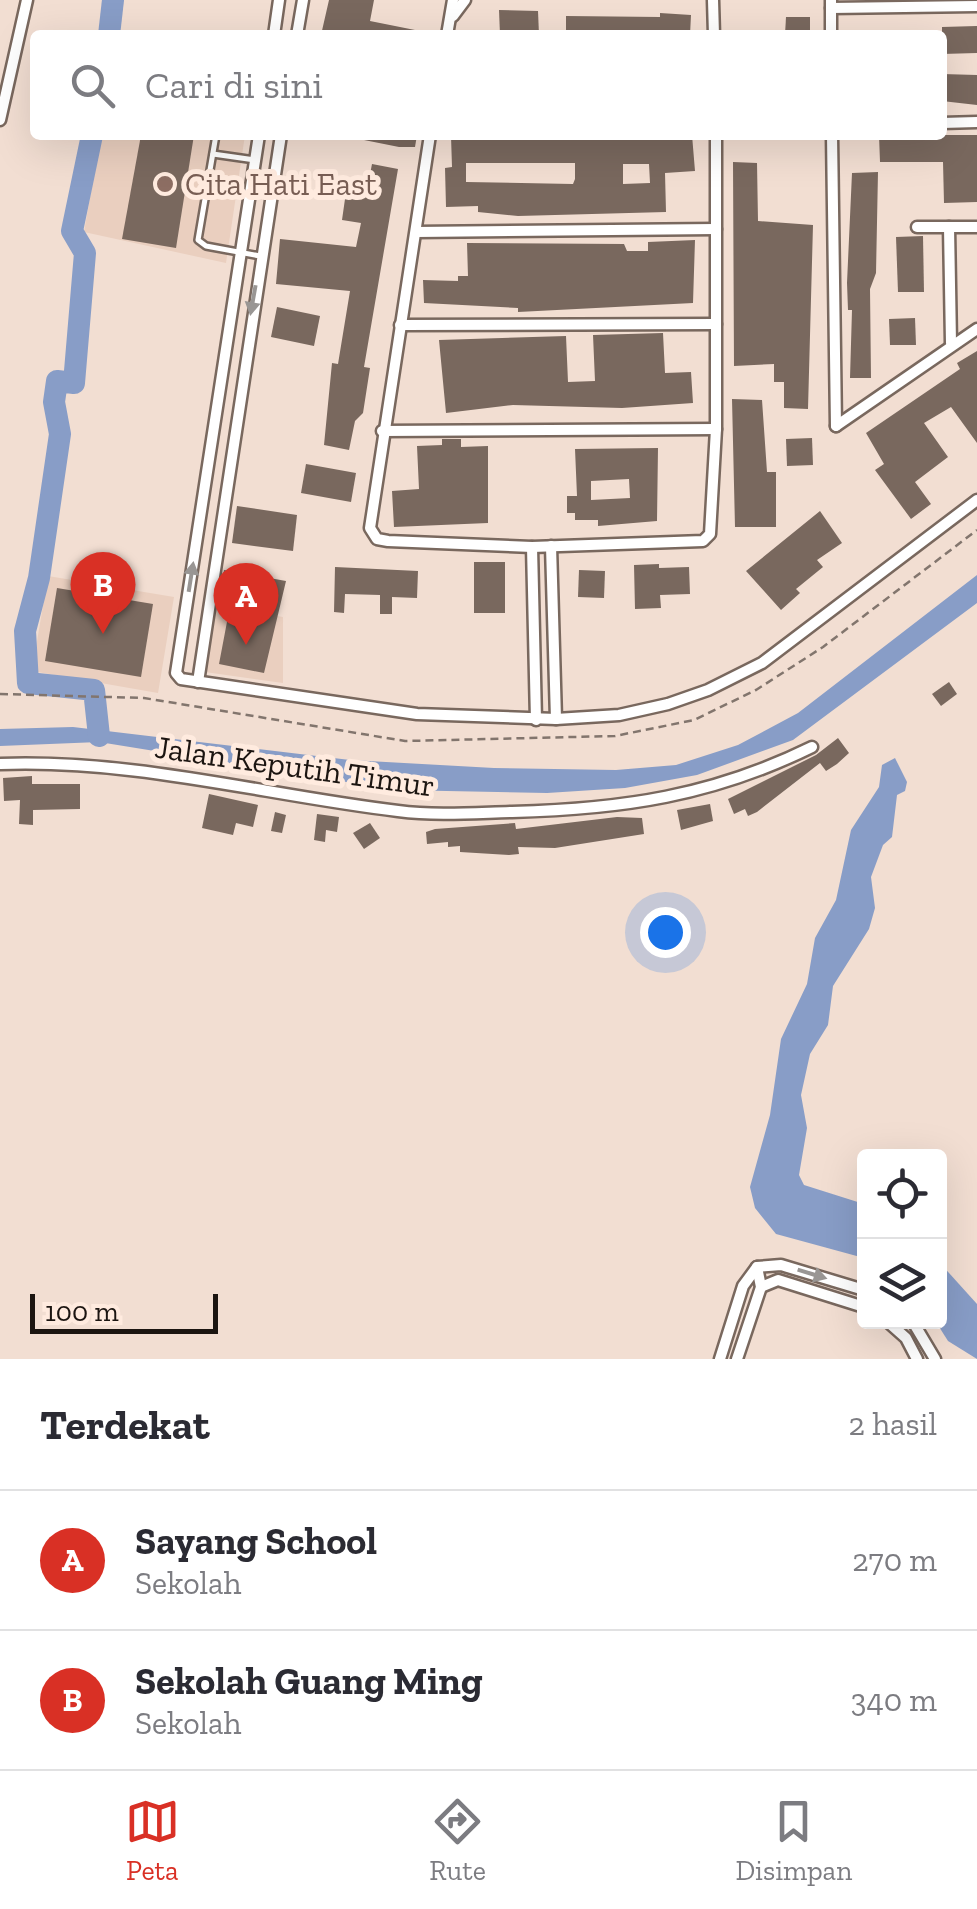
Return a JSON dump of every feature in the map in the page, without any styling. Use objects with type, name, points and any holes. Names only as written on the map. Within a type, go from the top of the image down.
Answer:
[{"type":"street","points":[[0,120],[27,0]]},
{"type":"street","points":[[275,30],[279,0]]},
{"type":"street","points":[[298,30],[303,0]]},
{"type":"street","points":[[448,30],[453,0]]},
{"type":"street","points":[[449,20],[465,0]]},
{"type":"street","points":[[714,0],[714,30]]},
{"type":"street","points":[[831,30],[831,4],[977,6]]},
{"type":"street","points":[[947,122],[977,122]]},
{"type":"street","points":[[259,140],[176,674],[180,679],[416,714],[556,720],[619,715],[668,704],[708,690],[762,662],[977,500]]},
{"type":"street","points":[[198,682],[279,140]]},
{"type":"street","points":[[429,140],[370,528],[378,539],[388,542],[532,547],[703,541],[714,524],[716,140]]},
{"type":"street","points":[[832,140],[836,426],[951,342],[977,328]]},
{"type":"street","points":[[248,214],[267,216]]},
{"type":"street","points":[[917,227],[977,227]]},
{"type":"street","points":[[949,227],[951,342]]},
{"type":"street","points":[[416,232],[716,229]]},
{"type":"street","points":[[400,324],[716,324]]},
{"type":"street","points":[[382,432],[716,430]]},
{"type":"street","points":[[552,546],[556,720]]},
{"type":"street","points":[[532,547],[536,720]]},
{"type":"street","points":[[534,627],[554,626]]},
{"type":"street","name":"Jalan Keputih Timur","points":[[0,764],[105,764],[396,811],[466,813],[608,808],[654,801],[747,778],[812,746]]},
{"type":"street","points":[[720,1359],[743,1286],[758,1267],[781,1265],[857,1288]]},
{"type":"street","points":[[736,1359],[762,1287],[758,1267]]},
{"type":"street","points":[[762,1287],[778,1280],[857,1305]]},
{"type":"street","points":[[896,1329],[906,1338],[917,1359]]},
{"type":"street","points":[[916,1329],[935,1359]]},
{"type":"lane","points":[[215,140],[198,240],[260,256]]},
{"type":"lane","points":[[213,154],[256,160]]},
{"type":"path","points":[[0,694],[144,698],[406,741],[616,736],[694,720],[756,690],[823,646],[977,530]]},
{"type":"shaded area","name":"Cita Hati East","points":[[100,140],[244,140],[226,263],[84,232]]},
{"type":"shaded area","points":[[48,576],[174,597],[158,693],[32,671]]},
{"type":"shaded area","points":[[216,606],[283,617],[283,683],[205,672]]},
{"type":"water","points":[[977,575],[977,603],[793,740],[697,775],[625,788],[547,793],[396,790],[99,742],[0,746],[0,729],[73,727],[350,760],[616,770],[676,765],[738,745],[798,713]]},
{"type":"water","points":[[895,758],[907,782],[905,791],[897,795],[892,837],[883,845],[871,877],[875,908],[869,929],[833,986],[828,1025],[810,1054],[801,1095],[807,1128],[799,1175],[804,1185],[857,1202],[857,1256],[776,1234],[755,1208],[750,1187],[770,1115],[781,1039],[807,984],[815,938],[836,900],[851,830],[879,787],[882,765]]},
{"type":"water","points":[[947,1271],[977,1304],[977,1359],[948,1341],[940,1329],[947,1329]]},
{"type":"building","points":[[329,0],[374,0],[370,21],[415,30],[322,30]]},
{"type":"building","points":[[499,10],[538,11],[539,30],[500,30]]},
{"type":"building","points":[[660,13],[691,15],[690,30],[566,30],[566,16],[660,17]]},
{"type":"building","points":[[786,17],[810,17],[810,30],[785,30]]},
{"type":"building","points":[[977,26],[977,53],[947,54],[947,30],[942,27]]},
{"type":"building","points":[[947,74],[977,75],[977,105],[947,102]]},
{"type":"building","points":[[947,135],[977,135],[977,202],[944,203],[943,162],[880,162],[879,140],[947,140]]},
{"type":"building","points":[[140,140],[193,140],[176,248],[122,239]]},
{"type":"building","points":[[364,140],[416,140],[415,147]]},
{"type":"building","points":[[451,140],[692,140],[695,171],[665,173],[666,212],[518,216],[478,212],[478,206],[446,207],[445,168],[452,167]],"holes":[[[466,163],[575,163],[573,184],[466,182]],[[623,164],[649,164],[650,183],[623,184]]]},
{"type":"building","points":[[733,162],[757,163],[758,221],[813,225],[808,409],[784,408],[784,382],[774,382],[774,364],[734,366]]},
{"type":"building","points":[[372,164],[398,169],[364,367],[370,368],[363,413],[355,421],[349,450],[324,445],[332,363],[338,364],[350,291],[276,284],[280,239],[356,247],[361,223],[342,220],[346,192],[366,195]]},
{"type":"building","points":[[878,172],[876,273],[870,289],[871,378],[850,378],[852,310],[848,310],[847,283],[852,173]]},
{"type":"building","points":[[923,236],[924,292],[898,292],[896,237]]},
{"type":"building","points":[[695,240],[693,303],[518,312],[518,308],[424,303],[423,280],[458,281],[458,276],[468,276],[467,243],[624,244],[627,251],[648,251],[648,242]]},
{"type":"building","points":[[277,307],[320,316],[314,346],[271,337]]},
{"type":"building","points":[[915,318],[916,345],[890,345],[889,319]]},
{"type":"building","points":[[663,333],[665,373],[691,372],[693,403],[622,408],[513,405],[446,413],[439,340],[566,336],[568,382],[595,381],[593,335]]},
{"type":"building","points":[[977,351],[977,443],[951,407],[924,423],[948,457],[915,482],[931,504],[911,519],[875,470],[884,464],[866,433],[960,369],[957,363]]},
{"type":"building","points":[[732,399],[762,400],[767,472],[776,472],[776,527],[735,527]]},
{"type":"building","points":[[812,438],[813,465],[787,466],[786,439]]},
{"type":"building","points":[[442,439],[461,439],[461,447],[488,446],[488,523],[394,527],[392,491],[419,489],[417,446],[442,445]]},
{"type":"building","points":[[658,448],[657,521],[598,526],[598,520],[575,520],[575,513],[567,513],[567,496],[577,496],[575,449]],"holes":[[[629,479],[630,498],[591,500],[591,481]]]},
{"type":"building","points":[[306,464],[356,473],[351,502],[301,493]]},
{"type":"building","points":[[237,506],[297,515],[293,551],[232,543]]},
{"type":"building","points":[[820,511],[842,543],[817,560],[823,567],[796,589],[800,593],[781,610],[746,571]]},
{"type":"building","points":[[474,562],[505,562],[505,613],[474,613]]},
{"type":"building","points":[[659,564],[659,568],[689,567],[690,594],[660,595],[661,608],[635,609],[634,565]]},
{"type":"building","points":[[335,567],[418,571],[417,598],[392,597],[392,614],[380,614],[380,595],[345,594],[344,613],[334,612]]},
{"type":"building","points":[[224,570],[286,581],[264,673],[219,664],[230,606],[219,605]]},
{"type":"building","points":[[579,570],[605,571],[604,598],[578,597]]},
{"type":"building","points":[[57,588],[153,604],[141,677],[45,661]]},
{"type":"building","points":[[949,682],[957,694],[941,706],[932,694]]},
{"type":"building","points":[[838,738],[849,753],[837,764],[826,771],[820,763],[757,812],[748,816],[745,809],[734,814],[728,799],[816,755]]},
{"type":"building","points":[[32,776],[32,784],[80,784],[80,809],[33,810],[33,825],[19,824],[20,800],[4,801],[3,778]]},
{"type":"building","points":[[209,794],[258,805],[253,827],[236,823],[233,835],[202,828]]},
{"type":"building","points":[[710,804],[713,821],[681,830],[677,810]]},
{"type":"building","points":[[275,812],[286,815],[282,833],[271,831]]},
{"type":"building","points":[[317,814],[339,817],[337,832],[326,830],[325,842],[314,840]]},
{"type":"building","points":[[617,817],[642,818],[644,834],[555,848],[518,847],[519,854],[509,855],[460,852],[460,846],[448,847],[448,842],[427,844],[426,832],[435,829],[515,823],[516,829]]},
{"type":"building","points":[[370,823],[380,838],[364,849],[353,833]]},
{"type":"waterway","points":[[110,30],[113,0]]},
{"type":"waterway","points":[[91,140],[72,231],[85,253],[74,383],[57,381],[54,402],[60,434],[39,578],[25,631],[28,683],[94,690],[99,736]]},
{"type":"place","name":"Cita Hati East","points":[[165,184]]},
{"type":"place","name":"Sekolah Guang Ming","points":[[103,634]]},
{"type":"place","name":"Sayang School","points":[[246,645]]}]
